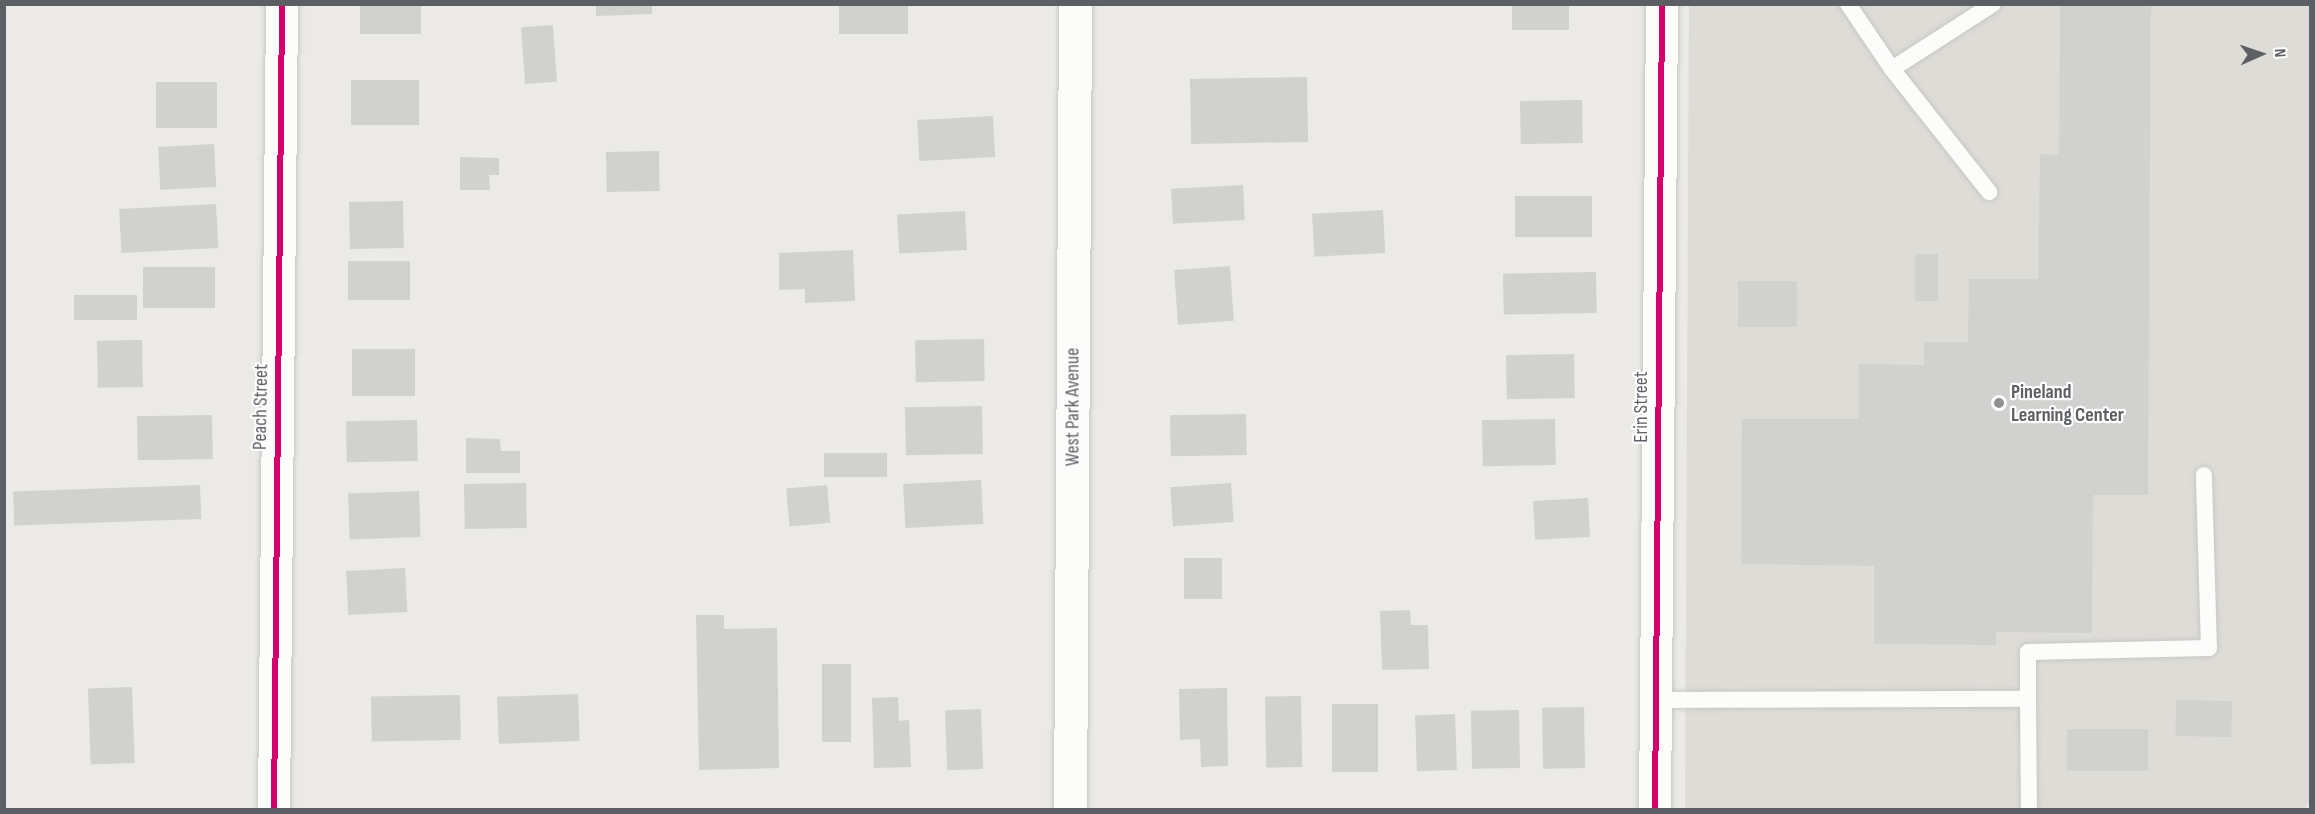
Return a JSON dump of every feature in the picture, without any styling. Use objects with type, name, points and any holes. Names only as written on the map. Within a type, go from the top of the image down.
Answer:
[{"type":"main road","name":"West Park Avenue","points":[[1070,810],[1075,4]]},
{"type":"street","name":"Peach Street","points":[[274,810],[282,4]]},
{"type":"street","name":"Erin Street","points":[[1655,810],[1662,4]]},
{"type":"lane","points":[[1848,4],[1892,69],[1989,192]]},
{"type":"lane","points":[[1892,69],[1993,4]]},
{"type":"lane","points":[[2029,810],[2028,652],[2209,648],[2204,476]]},
{"type":"lane","points":[[1656,700],[2028,699]]},
{"type":"shaded area","name":"Pineland Learning Center","points":[[1689,5],[2310,5],[2310,802],[2303,810],[1685,809]]},
{"type":"building","points":[[360,4],[421,4],[421,34],[360,34]]},
{"type":"building","points":[[596,4],[652,4],[652,14],[596,16]]},
{"type":"building","points":[[839,4],[908,4],[908,34],[839,34]]},
{"type":"building","points":[[1512,4],[1569,4],[1569,30],[1512,30]]},
{"type":"building","points":[[2060,4],[2151,4],[2148,495],[2093,495],[2092,633],[1996,632],[1996,645],[1874,644],[1874,566],[1741,564],[1742,419],[1859,419],[1859,364],[1924,365],[1924,342],[1968,342],[1969,279],[2038,279],[2040,154],[2059,155]]},
{"type":"building","points":[[553,25],[557,82],[525,84],[521,27]]},
{"type":"building","points":[[1307,77],[1308,142],[1191,144],[1190,79]]},
{"type":"building","points":[[351,80],[419,80],[419,125],[351,125]]},
{"type":"building","points":[[156,82],[217,82],[217,128],[156,128]]},
{"type":"building","points":[[1582,100],[1583,143],[1521,144],[1520,101]]},
{"type":"building","points":[[993,116],[995,157],[919,161],[917,120]]},
{"type":"building","points":[[214,144],[216,187],[160,190],[158,147]]},
{"type":"building","points":[[659,151],[660,191],[607,192],[606,152]]},
{"type":"building","points":[[460,157],[499,158],[499,175],[489,175],[490,190],[460,190]]},
{"type":"building","points":[[1243,185],[1245,220],[1173,224],[1171,189]]},
{"type":"building","points":[[1515,196],[1592,196],[1592,237],[1515,237]]},
{"type":"building","points":[[403,201],[404,248],[350,249],[349,202]]},
{"type":"building","points":[[216,204],[218,248],[121,253],[119,209]]},
{"type":"building","points":[[1383,210],[1385,253],[1314,257],[1312,214]]},
{"type":"building","points":[[965,211],[967,250],[899,254],[897,215]]},
{"type":"building","points":[[853,250],[855,301],[805,303],[805,289],[779,290],[779,253]]},
{"type":"building","points":[[1915,254],[1938,254],[1938,301],[1915,301]]},
{"type":"building","points":[[348,261],[410,261],[410,300],[348,300]]},
{"type":"building","points":[[1230,266],[1234,321],[1178,325],[1174,270]]},
{"type":"building","points":[[143,267],[215,267],[215,308],[143,308]]},
{"type":"building","points":[[1596,272],[1597,313],[1504,315],[1503,274]]},
{"type":"building","points":[[1738,281],[1797,281],[1797,327],[1738,327]]},
{"type":"building","points":[[74,295],[137,295],[137,320],[74,320]]},
{"type":"building","points":[[984,339],[985,381],[916,382],[915,340]]},
{"type":"building","points":[[142,340],[143,387],[98,388],[97,341]]},
{"type":"building","points":[[352,349],[415,349],[415,396],[352,396]]},
{"type":"building","points":[[1574,354],[1575,398],[1507,399],[1506,355]]},
{"type":"building","points":[[982,406],[983,454],[906,455],[905,407]]},
{"type":"building","points":[[1246,414],[1247,455],[1171,456],[1170,415]]},
{"type":"building","points":[[212,415],[213,459],[138,460],[137,416]]},
{"type":"building","points":[[1555,419],[1556,465],[1483,466],[1482,420]]},
{"type":"building","points":[[417,420],[418,461],[347,462],[346,421]]},
{"type":"building","points":[[466,438],[500,439],[501,451],[520,451],[520,473],[466,473]]},
{"type":"building","points":[[824,453],[887,453],[887,477],[824,477]]},
{"type":"building","points":[[981,480],[983,524],[905,528],[903,484]]},
{"type":"building","points":[[526,483],[527,528],[465,529],[464,484]]},
{"type":"building","points":[[1231,483],[1234,522],[1173,526],[1170,487]]},
{"type":"building","points":[[200,485],[201,519],[14,526],[13,492]]},
{"type":"building","points":[[827,485],[830,523],[789,526],[786,489]]},
{"type":"building","points":[[419,491],[421,537],[350,539],[348,493]]},
{"type":"building","points":[[1588,498],[1590,537],[1535,540],[1533,501]]},
{"type":"building","points":[[1184,558],[1222,558],[1222,599],[1184,599]]},
{"type":"building","points":[[405,568],[407,612],[348,615],[346,571]]},
{"type":"building","points":[[1410,610],[1411,625],[1428,625],[1429,669],[1382,670],[1380,611]]},
{"type":"building","points":[[696,615],[724,615],[724,629],[777,628],[779,768],[699,770]]},
{"type":"building","points":[[822,664],[851,664],[851,742],[822,742]]},
{"type":"building","points":[[132,687],[135,763],[91,764],[88,689]]},
{"type":"building","points":[[1227,688],[1228,766],[1201,767],[1200,739],[1180,740],[1179,689]]},
{"type":"building","points":[[578,694],[580,741],[499,744],[497,697]]},
{"type":"building","points":[[460,695],[461,740],[372,742],[371,697]]},
{"type":"building","points":[[1301,696],[1302,767],[1266,768],[1265,697]]},
{"type":"building","points":[[898,697],[899,721],[909,720],[911,767],[874,768],[872,698]]},
{"type":"building","points":[[2176,700],[2232,701],[2231,737],[2175,736]]},
{"type":"building","points":[[1332,704],[1378,704],[1378,772],[1332,772]]},
{"type":"building","points":[[1584,707],[1585,768],[1543,769],[1542,708]]},
{"type":"building","points":[[981,709],[983,769],[947,770],[945,710]]},
{"type":"building","points":[[1519,710],[1520,768],[1472,769],[1471,711]]},
{"type":"building","points":[[1455,714],[1457,770],[1417,771],[1415,715]]},
{"type":"building","points":[[2067,729],[2148,729],[2148,771],[2067,771]]},
{"type":"cycle path","points":[[274,810],[282,4]]},
{"type":"cycle path","points":[[1655,810],[1662,4]]},
{"type":"place","name":"Pineland Learning Center","points":[[1999,403]]}]
